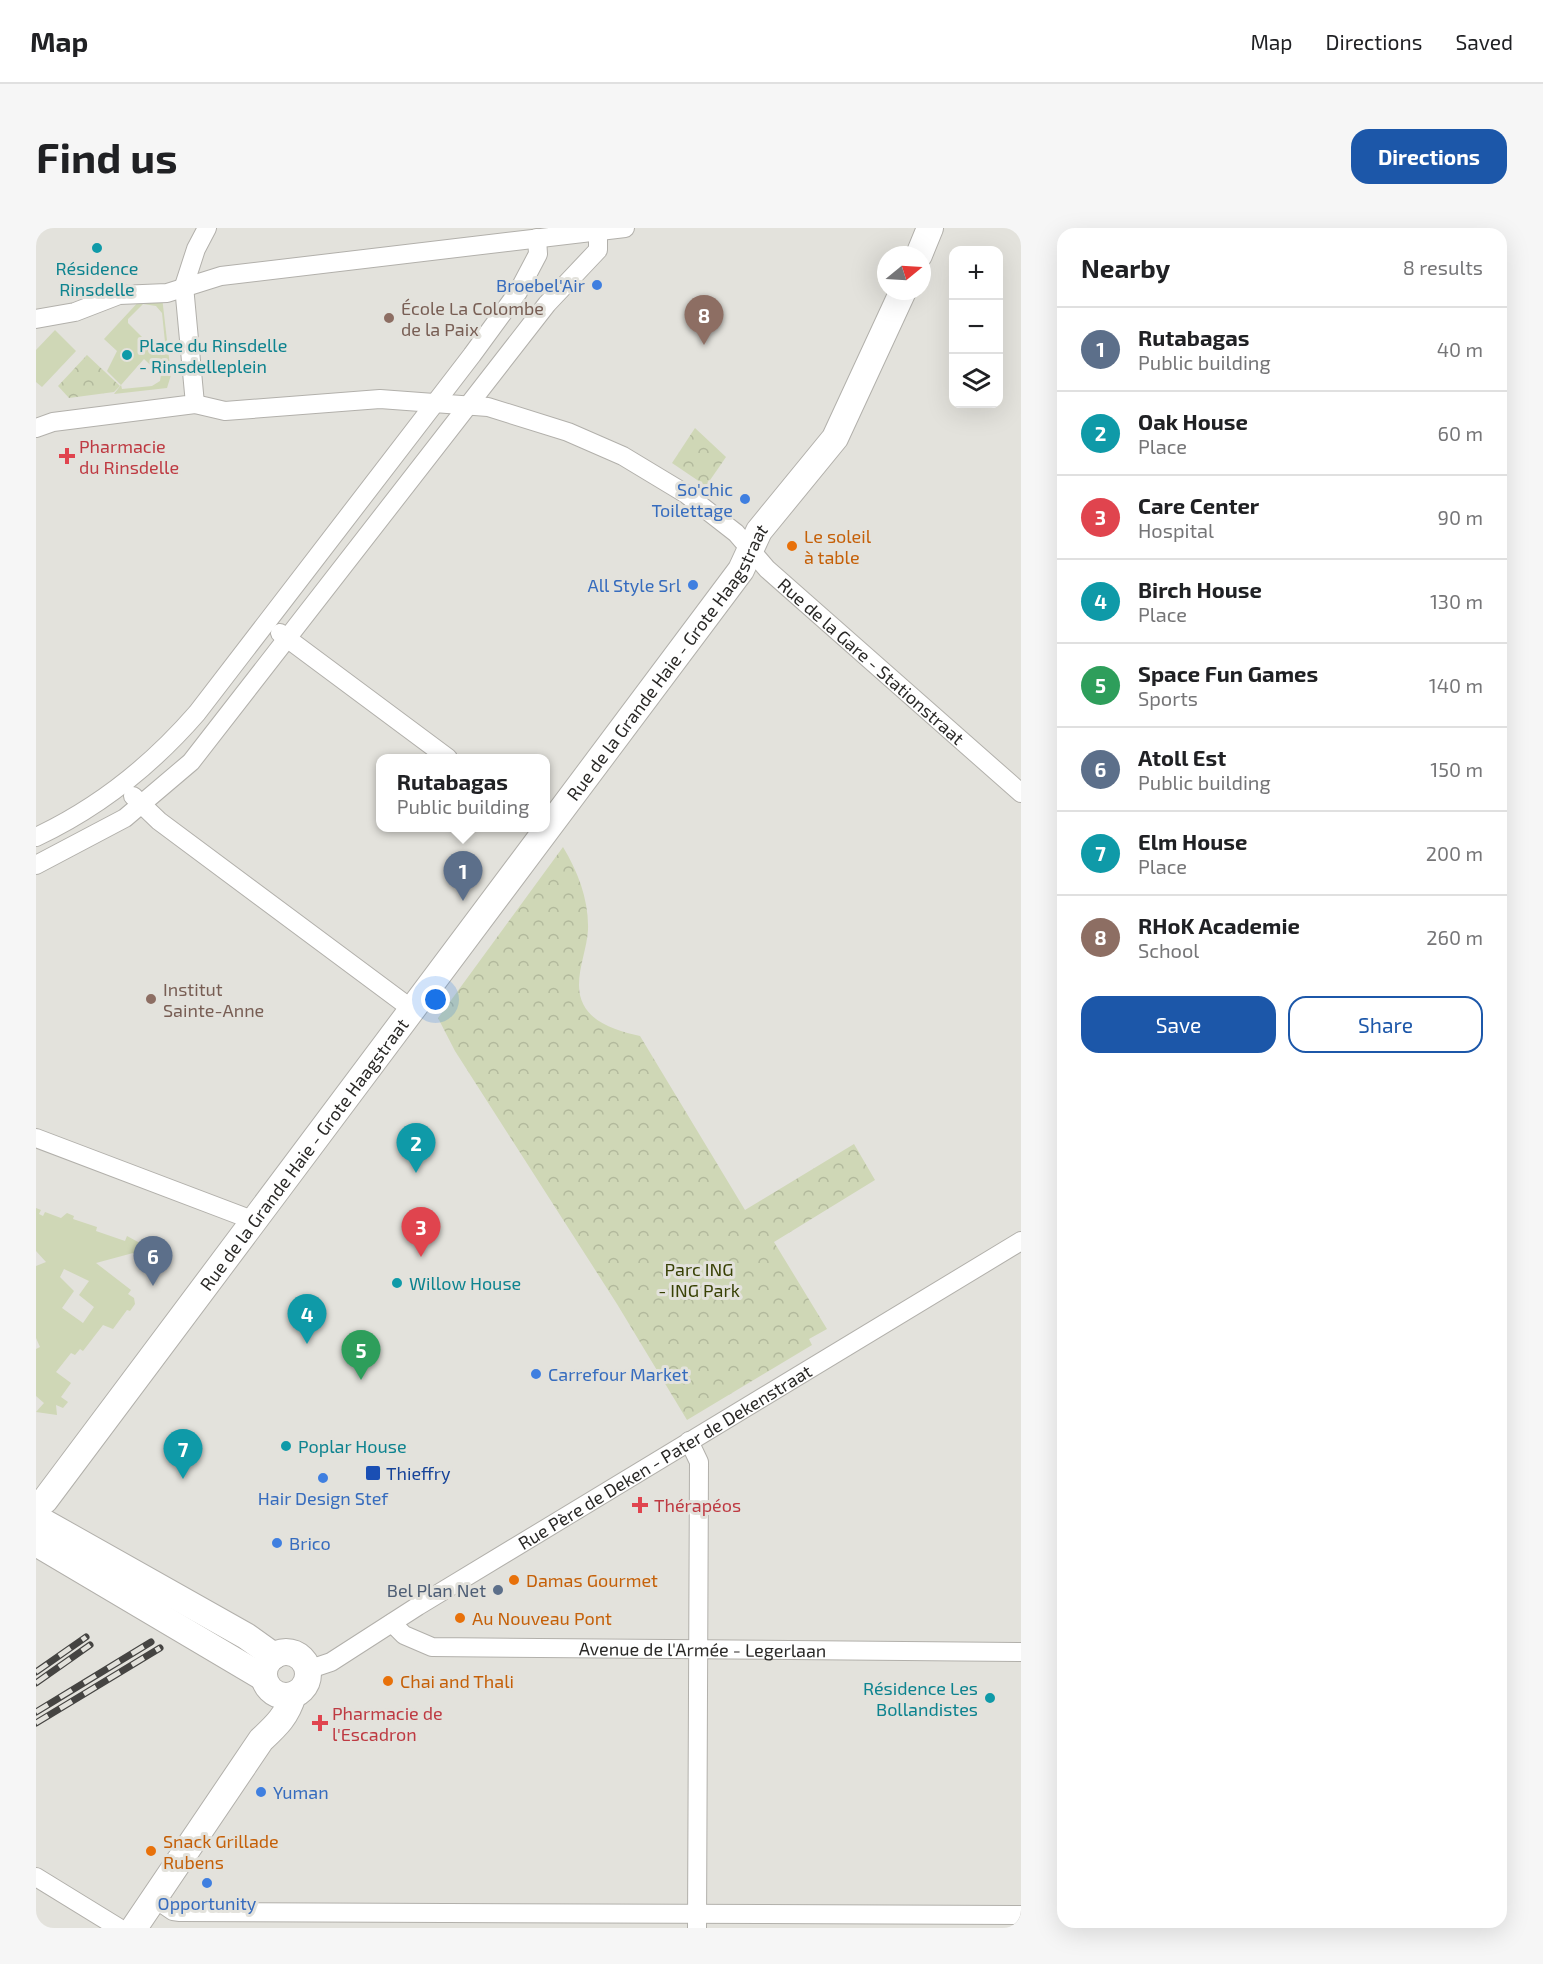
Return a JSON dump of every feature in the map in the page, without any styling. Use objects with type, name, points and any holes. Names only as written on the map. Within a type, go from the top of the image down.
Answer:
[{"type":"street","points":[[36,428],[53,422],[195,404],[184,286],[196,249],[207,228]]},
{"type":"street","points":[[36,319],[66,314],[119,295],[167,292],[221,276],[625,228]]},
{"type":"street","points":[[923,246],[930,228]]},
{"type":"street","points":[[36,865],[94,837],[141,805],[191,762],[547,303],[598,250],[598,231]]},
{"type":"street","points":[[36,837],[86,811],[123,786],[179,734],[518,292],[535,261],[537,238]]},
{"type":"street","name":"Rue de la Grande Haie - Grote Haagstraat","points":[[550,820],[741,570],[759,531],[835,438],[899,300]]},
{"type":"street","name":"Rue de la Gare - Stationstraat","points":[[195,404],[225,411],[380,399],[488,407],[568,432],[623,456],[686,494],[736,533],[767,569],[1021,793]]},
{"type":"street","points":[[267,622],[441,754]]},
{"type":"street","points":[[123,786],[141,805],[413,1010]]},
{"type":"street","name":"Rue de la Grande Haie - Grote Haagstraat","points":[[37,1522],[45,1500],[413,1010],[541,832]]},
{"type":"street","points":[[36,1138],[255,1221]]},
{"type":"street","name":"Rue Père de Deken - Pater de Dekenstraat","points":[[308,1670],[331,1662],[689,1441],[1021,1241]]},
{"type":"street","points":[[689,1441],[699,1462],[697,1921]]},
{"type":"street","points":[[37,1522],[124,1566],[246,1636],[275,1680]]},
{"type":"street","points":[[37,1522],[95,1579],[275,1680],[303,1688],[308,1670],[298,1656],[290,1653],[275,1680],[261,1740],[134,1928]]},
{"type":"street","points":[[95,1579],[124,1566]]},
{"type":"street","name":"Avenue de l'Armée - Legerlaan","points":[[392,1623],[404,1635],[432,1647],[1021,1652]]},
{"type":"street","points":[[36,1877],[119,1928]]},
{"type":"street","points":[[154,1898],[173,1911],[180,1912],[697,1921],[1021,1915]]},
{"type":"green space","points":[[162,297],[171,375],[167,388],[114,394],[121,385],[107,371],[117,351],[104,339],[142,298]],"holes":[[[143,304],[156,306],[162,313],[165,342],[159,348],[154,349],[128,323],[128,319]],[[144,359],[161,375],[160,381],[152,386],[122,389],[121,385]]]},
{"type":"green space","points":[[55,330],[76,351],[42,387],[36,382],[36,350]]},
{"type":"green space","points":[[87,355],[120,386],[114,392],[69,398],[58,386]]},
{"type":"green space","points":[[695,428],[726,457],[706,486],[672,463]]},
{"type":"green space","name":"Parc ING - ING Park","points":[[563,847],[578,876],[587,908],[588,930],[579,985],[585,1007],[599,1021],[640,1036],[745,1210],[854,1144],[875,1180],[774,1242],[827,1329],[809,1339],[812,1345],[687,1420],[617,1304],[455,1051],[438,1018]]},
{"type":"green space","points":[[36,1208],[41,1210],[39,1214],[43,1216],[45,1212],[61,1218],[67,1213],[74,1216],[73,1219],[97,1227],[96,1231],[125,1241],[127,1236],[140,1243],[143,1238],[155,1242],[152,1249],[157,1251],[151,1267],[133,1253],[96,1263],[131,1290],[128,1294],[134,1298],[135,1304],[130,1311],[127,1310],[113,1329],[103,1325],[83,1351],[80,1349],[75,1355],[71,1353],[56,1372],[71,1383],[61,1397],[68,1402],[63,1408],[56,1405],[57,1415],[36,1412],[44,1403],[36,1396],[36,1349],[40,1347],[36,1338],[36,1266],[46,1262],[36,1251]],"holes":[[[64,1269],[89,1281],[79,1295],[94,1307],[83,1323],[62,1308],[74,1291],[60,1277]]]},
{"type":"railway","points":[[36,1672],[86,1637]]},
{"type":"railway","points":[[36,1712],[151,1642]]},
{"type":"railway","points":[[36,1683],[90,1645]]},
{"type":"railway","points":[[36,1723],[160,1648]]},
{"type":"place","name":"Résidence Rinsdelle","points":[[97,248]]},
{"type":"place","name":"Broebel'Air","points":[[597,285]]},
{"type":"place","name":"École La Colombe de la Paix","points":[[389,318]]},
{"type":"place","name":"RHoK Academie","points":[[704,345]]},
{"type":"place","name":"Place du Rinsdelle - Rinsdelleplein","points":[[127,355]]},
{"type":"place","name":"Pharmacie du Rinsdelle","points":[[67,456]]},
{"type":"place","name":"So'chic Toilettage","points":[[745,499]]},
{"type":"place","name":"Le soleil à table","points":[[792,546]]},
{"type":"place","name":"All Style Srl","points":[[693,585]]},
{"type":"place","name":"Rutabagas","points":[[463,901]]},
{"type":"place","name":"Institut Sainte-Anne","points":[[151,999]]},
{"type":"place","name":"Oak House","points":[[416,1173]]},
{"type":"place","name":"Care Center","points":[[421,1257]]},
{"type":"place","name":"Willow House","points":[[397,1283]]},
{"type":"place","name":"Atoll Est","points":[[153,1286]]},
{"type":"place","name":"Birch House","points":[[307,1344]]},
{"type":"place","name":"Carrefour Market","points":[[536,1374]]},
{"type":"place","name":"Space Fun Games","points":[[361,1380]]},
{"type":"place","name":"Poplar House","points":[[286,1446]]},
{"type":"place","name":"Thieffry","points":[[373,1473]]},
{"type":"place","name":"Hair Design Stef","points":[[323,1478]]},
{"type":"place","name":"Elm House","points":[[183,1479]]},
{"type":"place","name":"Thérapéos","points":[[640,1505]]},
{"type":"place","name":"Brico","points":[[277,1543]]},
{"type":"place","name":"Damas Gourmet","points":[[514,1580]]},
{"type":"place","name":"Bel Plan Net","points":[[498,1590]]},
{"type":"place","name":"Au Nouveau Pont","points":[[460,1618]]},
{"type":"place","name":"Chai and Thali","points":[[388,1681]]},
{"type":"place","name":"Résidence Les Bollandistes","points":[[990,1698]]},
{"type":"place","name":"Pharmacie de l'Escadron","points":[[320,1723]]},
{"type":"place","name":"Yuman","points":[[261,1792]]},
{"type":"place","name":"Snack Grillade Rubens","points":[[151,1851]]},
{"type":"place","name":"Opportunity","points":[[207,1883]]}]
